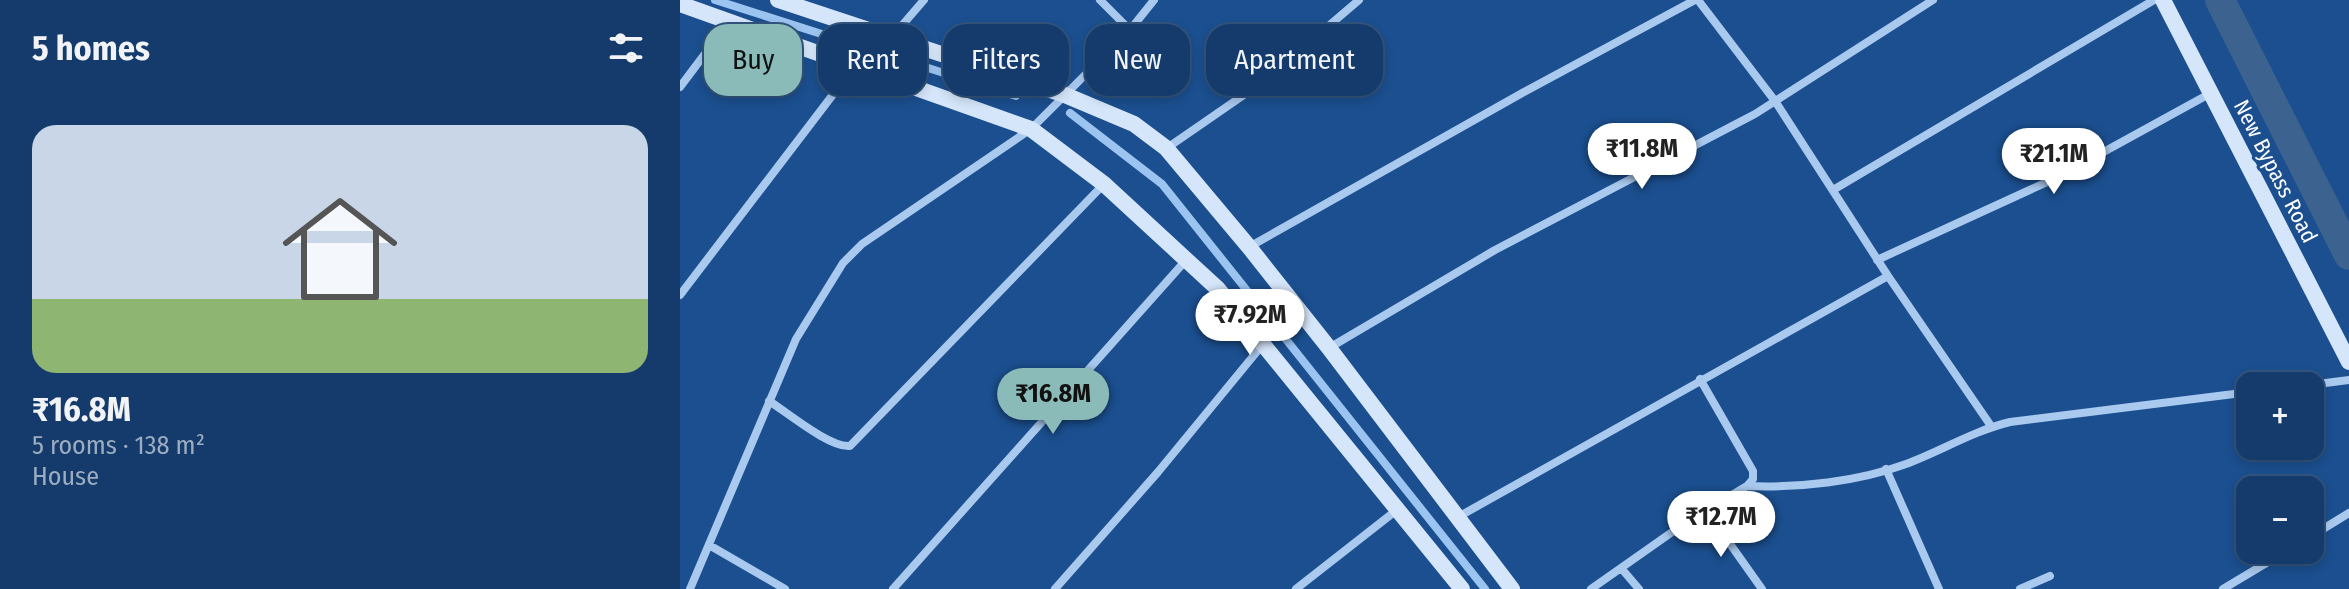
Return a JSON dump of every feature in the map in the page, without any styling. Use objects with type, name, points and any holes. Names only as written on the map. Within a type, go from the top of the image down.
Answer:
[{"type":"street","points":[[778,0],[852,24]]},
{"type":"street","points":[[903,24],[924,0]]},
{"type":"street","points":[[1100,0],[1124,24]]},
{"type":"street","points":[[1135,24],[1154,0]]},
{"type":"street","points":[[1166,148],[1264,81],[1359,0]]},
{"type":"street","points":[[1249,247],[1524,92],[1696,0],[1775,101],[1877,260],[1991,426]]},
{"type":"street","points":[[1329,348],[1495,250],[1775,101],[1933,0]]},
{"type":"street","points":[[1833,190],[2154,0]]},
{"type":"street","name":"New Bypass Road","points":[[2163,0],[2349,362]]},
{"type":"street","points":[[680,4],[818,53]]},
{"type":"street","points":[[680,87],[729,22]]},
{"type":"street","points":[[1069,91],[1085,75]]},
{"type":"street","points":[[927,92],[1031,129],[1104,184],[1187,259],[1218,289],[1264,343],[1462,589]]},
{"type":"street","points":[[1877,260],[2058,177],[2211,93]]},
{"type":"street","points":[[680,295],[832,96]]},
{"type":"street","points":[[690,589],[796,339],[843,263],[862,244],[1031,129],[1064,96]]},
{"type":"street","points":[[1067,96],[1134,124],[1166,148],[1329,348],[1512,589]]},
{"type":"street","points":[[769,401],[830,441],[850,446],[1104,184]]},
{"type":"street","points":[[893,589],[1187,259]]},
{"type":"street","points":[[1457,517],[1888,276]]},
{"type":"street","points":[[1055,589],[1158,472],[1264,343]]},
{"type":"street","points":[[1591,589],[1706,510],[1747,486],[1753,479],[1753,471],[1700,379]]},
{"type":"street","points":[[2324,383],[2349,380]]},
{"type":"street","points":[[1747,486],[1858,477],[1907,463],[1991,426],[2236,394]]},
{"type":"street","points":[[1886,469],[1939,589]]},
{"type":"street","points":[[1296,589],[1398,509]]},
{"type":"street","points":[[1706,510],[1762,589]]},
{"type":"street","points":[[2324,528],[2349,513]]},
{"type":"street","points":[[709,545],[785,589]]},
{"type":"street","points":[[2223,589],[2265,564]]},
{"type":"street","points":[[1621,568],[1639,589]]},
{"type":"street","points":[[2020,589],[2050,576]]},
{"type":"waterway","points":[[715,0],[943,73]]},
{"type":"waterway","points":[[2220,0],[2349,255]]},
{"type":"waterway","points":[[1070,113],[1162,184],[1485,589]]}]
